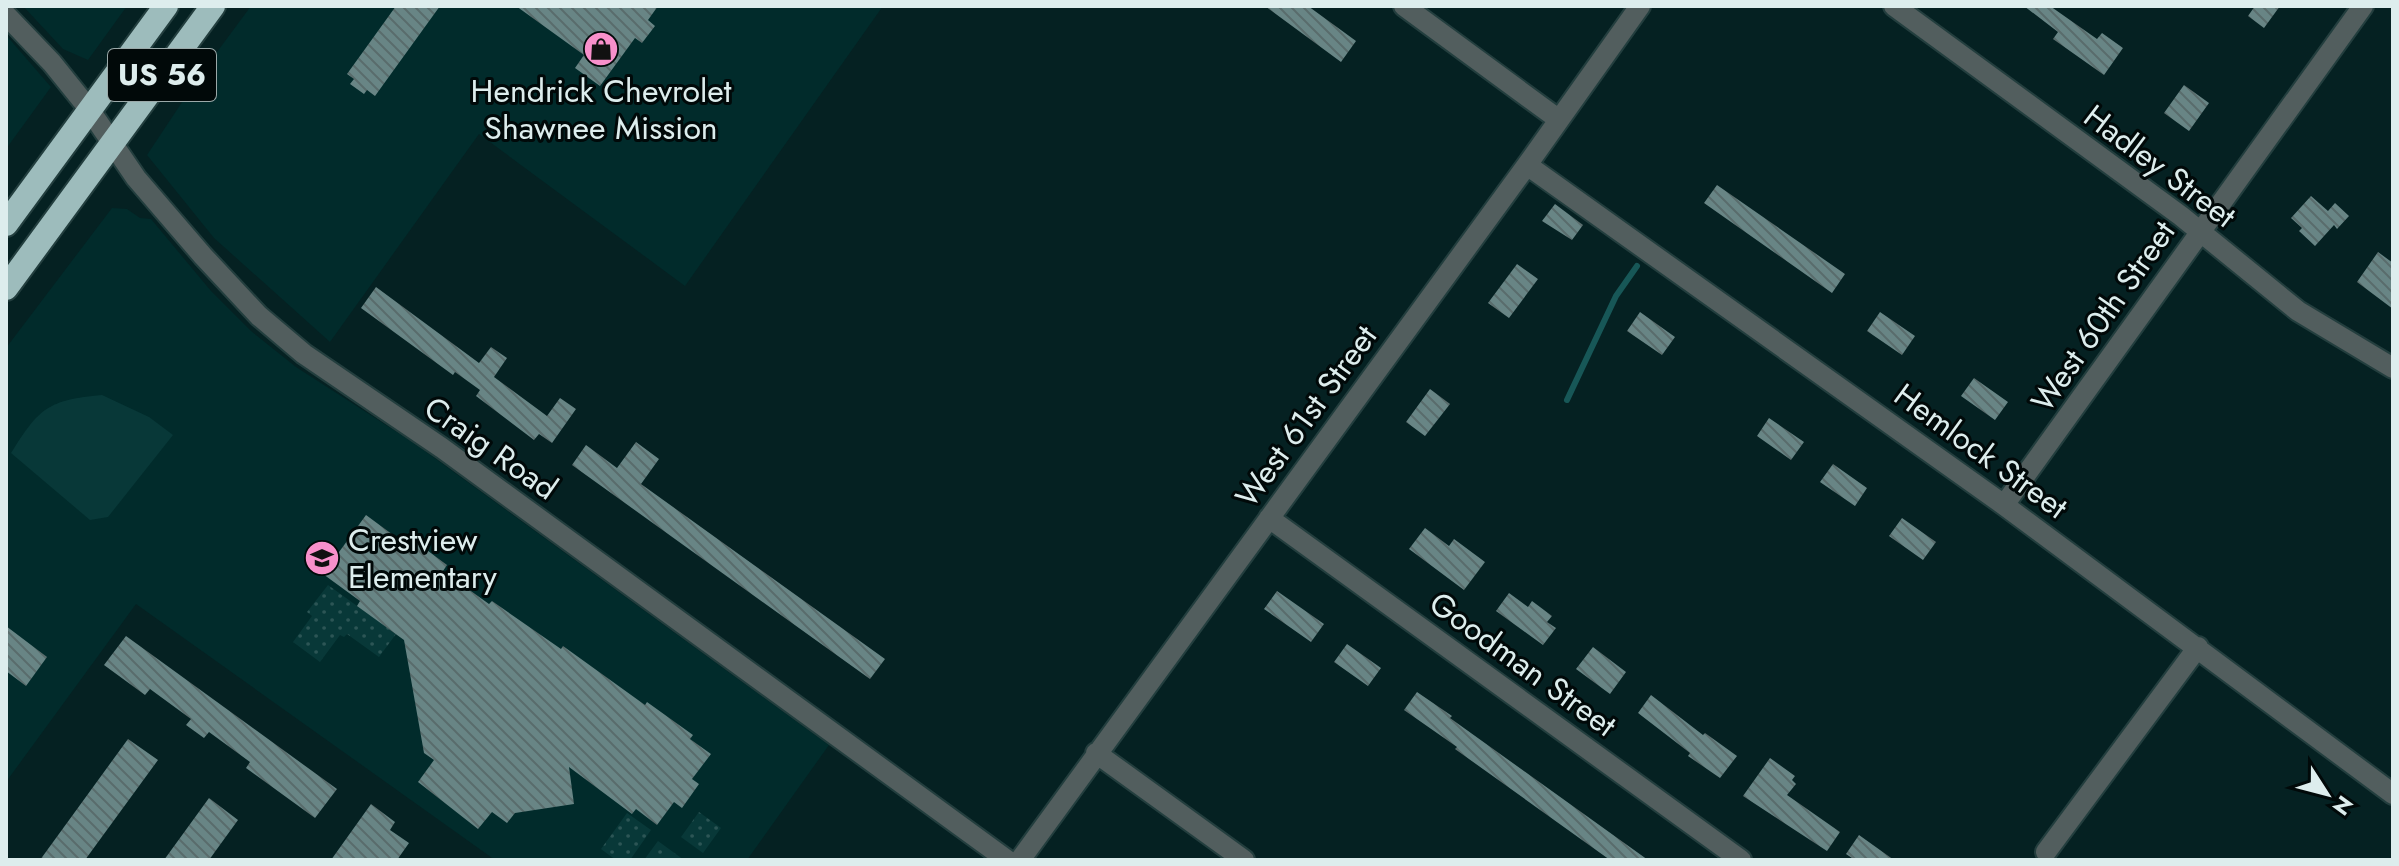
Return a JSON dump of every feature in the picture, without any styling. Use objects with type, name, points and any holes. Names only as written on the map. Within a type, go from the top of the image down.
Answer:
[{"type":"highway","name":"US 56","points":[[6,224],[166,6]]},
{"type":"highway","name":"US 56","points":[[6,288],[213,6]]},
{"type":"street","points":[[1404,6],[1558,119]]},
{"type":"street","name":"West 61st Street","points":[[1020,860],[1640,6]]},
{"type":"street","name":"Hadley Street","points":[[1894,6],[2200,232],[2298,311],[2393,368]]},
{"type":"street","name":"West 60th Street","points":[[2004,505],[2363,6]]},
{"type":"street","name":"Craig Road","points":[[6,15],[52,63],[89,109],[136,178],[213,268],[259,316],[304,354],[442,448],[1007,860]]},
{"type":"street","name":"Hemlock Street","points":[[1527,165],[2004,505],[2393,794]]},
{"type":"street","name":"Goodman Street","points":[[1269,518],[1741,860]]},
{"type":"street","points":[[2046,852],[2198,647]]},
{"type":"street","points":[[1096,753],[1244,860]]},
{"type":"shaded area","points":[[23,6],[127,6],[88,60],[63,49]]},
{"type":"shaded area","points":[[251,6],[883,6],[685,286],[479,134],[330,342],[214,238],[147,155]]},
{"type":"shaded area","points":[[6,35],[51,87],[6,149]]},
{"type":"shaded area","name":"Crestview Elementary","points":[[112,208],[127,209],[140,218],[151,219],[211,291],[251,331],[296,367],[414,443],[829,745],[747,860],[495,860],[136,604],[6,782],[6,348]]},
{"type":"shaded area","points":[[102,395],[149,417],[173,435],[108,517],[90,520],[11,453],[29,426],[47,409],[69,400]]},
{"type":"shaded area","points":[[328,585],[396,634],[379,657],[347,634],[344,637],[340,635],[320,662],[293,642],[312,616],[307,612]]},
{"type":"shaded area","points":[[699,812],[721,828],[703,853],[681,837]]},
{"type":"shaded area","points":[[627,813],[651,830],[630,860],[616,860],[601,849]]},
{"type":"shaded area","points":[[658,841],[684,860],[644,860]]},
{"type":"building","points":[[396,6],[440,6],[375,96],[367,90],[364,94],[350,84],[354,79],[347,74]]},
{"type":"building","name":"Hendrick Chevrolet Shawnee Mission","points":[[516,6],[658,6],[648,20],[655,26],[642,43],[635,38],[600,86],[575,68],[584,55]]},
{"type":"building","points":[[1265,6],[1308,6],[1356,41],[1341,62]]},
{"type":"building","points":[[2024,6],[2050,6],[2097,39],[2102,33],[2123,48],[2104,75],[2053,39],[2058,32]]},
{"type":"building","points":[[2255,6],[2280,6],[2264,28],[2248,16]]},
{"type":"building","points":[[2184,85],[2209,103],[2189,131],[2164,113]]},
{"type":"building","points":[[1717,185],[1845,274],[1832,293],[1704,203]]},
{"type":"building","points":[[2311,196],[2328,211],[2335,203],[2349,216],[2337,229],[2334,225],[2315,246],[2291,218]]},
{"type":"building","points":[[1555,204],[1583,225],[1572,240],[1542,221]]},
{"type":"building","points":[[2378,252],[2393,263],[2393,309],[2357,282]]},
{"type":"building","points":[[1517,264],[1538,279],[1509,318],[1488,303]]},
{"type":"building","points":[[376,287],[479,363],[491,347],[507,358],[494,377],[547,416],[560,398],[576,409],[552,443],[539,434],[534,440],[476,396],[480,390],[455,372],[453,375],[361,308]]},
{"type":"building","points":[[1640,312],[1675,337],[1662,355],[1627,331]]},
{"type":"building","points":[[1880,312],[1915,336],[1902,355],[1867,331]]},
{"type":"building","points":[[1974,378],[2008,402],[1995,420],[1961,396]]},
{"type":"building","points":[[1430,389],[1450,404],[1425,436],[1406,422]]},
{"type":"building","points":[[1769,418],[1804,442],[1791,460],[1757,436]]},
{"type":"building","points":[[636,442],[659,459],[641,484],[885,659],[870,679],[572,465],[586,445],[617,468]]},
{"type":"building","points":[[1833,464],[1867,488],[1855,506],[1820,482]]},
{"type":"building","name":"Crestview Elementary","points":[[366,515],[404,543],[408,536],[447,565],[443,571],[489,604],[492,601],[561,649],[563,646],[693,735],[690,739],[711,754],[692,779],[699,784],[682,808],[674,802],[657,825],[636,809],[632,814],[569,767],[574,804],[515,813],[507,823],[492,812],[478,829],[418,782],[434,760],[424,753],[404,640],[357,606],[360,601],[323,574]]},
{"type":"building","points":[[1902,518],[1936,542],[1923,560],[1889,536]]},
{"type":"building","points":[[1425,528],[1449,546],[1454,539],[1485,562],[1464,590],[1409,549]]},
{"type":"building","points":[[1277,591],[1324,624],[1311,642],[1264,609]]},
{"type":"building","points":[[1509,593],[1528,607],[1532,601],[1552,616],[1547,622],[1556,628],[1543,645],[1496,611]]},
{"type":"building","points":[[6,626],[47,657],[26,686],[6,671]]},
{"type":"building","points":[[126,636],[337,789],[315,818],[246,768],[250,762],[209,732],[204,738],[186,725],[191,719],[150,689],[145,695],[104,665]]},
{"type":"building","points":[[1347,644],[1381,668],[1368,686],[1334,662]]},
{"type":"building","points":[[1593,647],[1626,672],[1610,694],[1576,669]]},
{"type":"building","points":[[1417,692],[1648,860],[1610,860],[1455,749],[1457,747],[1404,710]]},
{"type":"building","points":[[1651,695],[1703,735],[1705,733],[1737,756],[1720,778],[1688,756],[1690,753],[1638,713]]},
{"type":"building","points":[[128,739],[158,760],[85,860],[40,860]]},
{"type":"building","points":[[1770,758],[1795,776],[1792,780],[1796,784],[1787,795],[1840,832],[1827,851],[1743,796]]},
{"type":"building","points":[[209,798],[238,820],[209,860],[164,860]]},
{"type":"building","points":[[371,804],[395,822],[390,830],[409,843],[397,860],[331,860]]},
{"type":"building","points":[[1859,835],[1894,860],[1855,860],[1846,854]]},
{"type":"waterway","points":[[1567,400],[1616,296],[1637,266]]},
{"type":"place","name":"Hendrick Chevrolet Shawnee Mission","points":[[601,49]]},
{"type":"place","name":"Crestview Elementary","points":[[322,558]]}]
